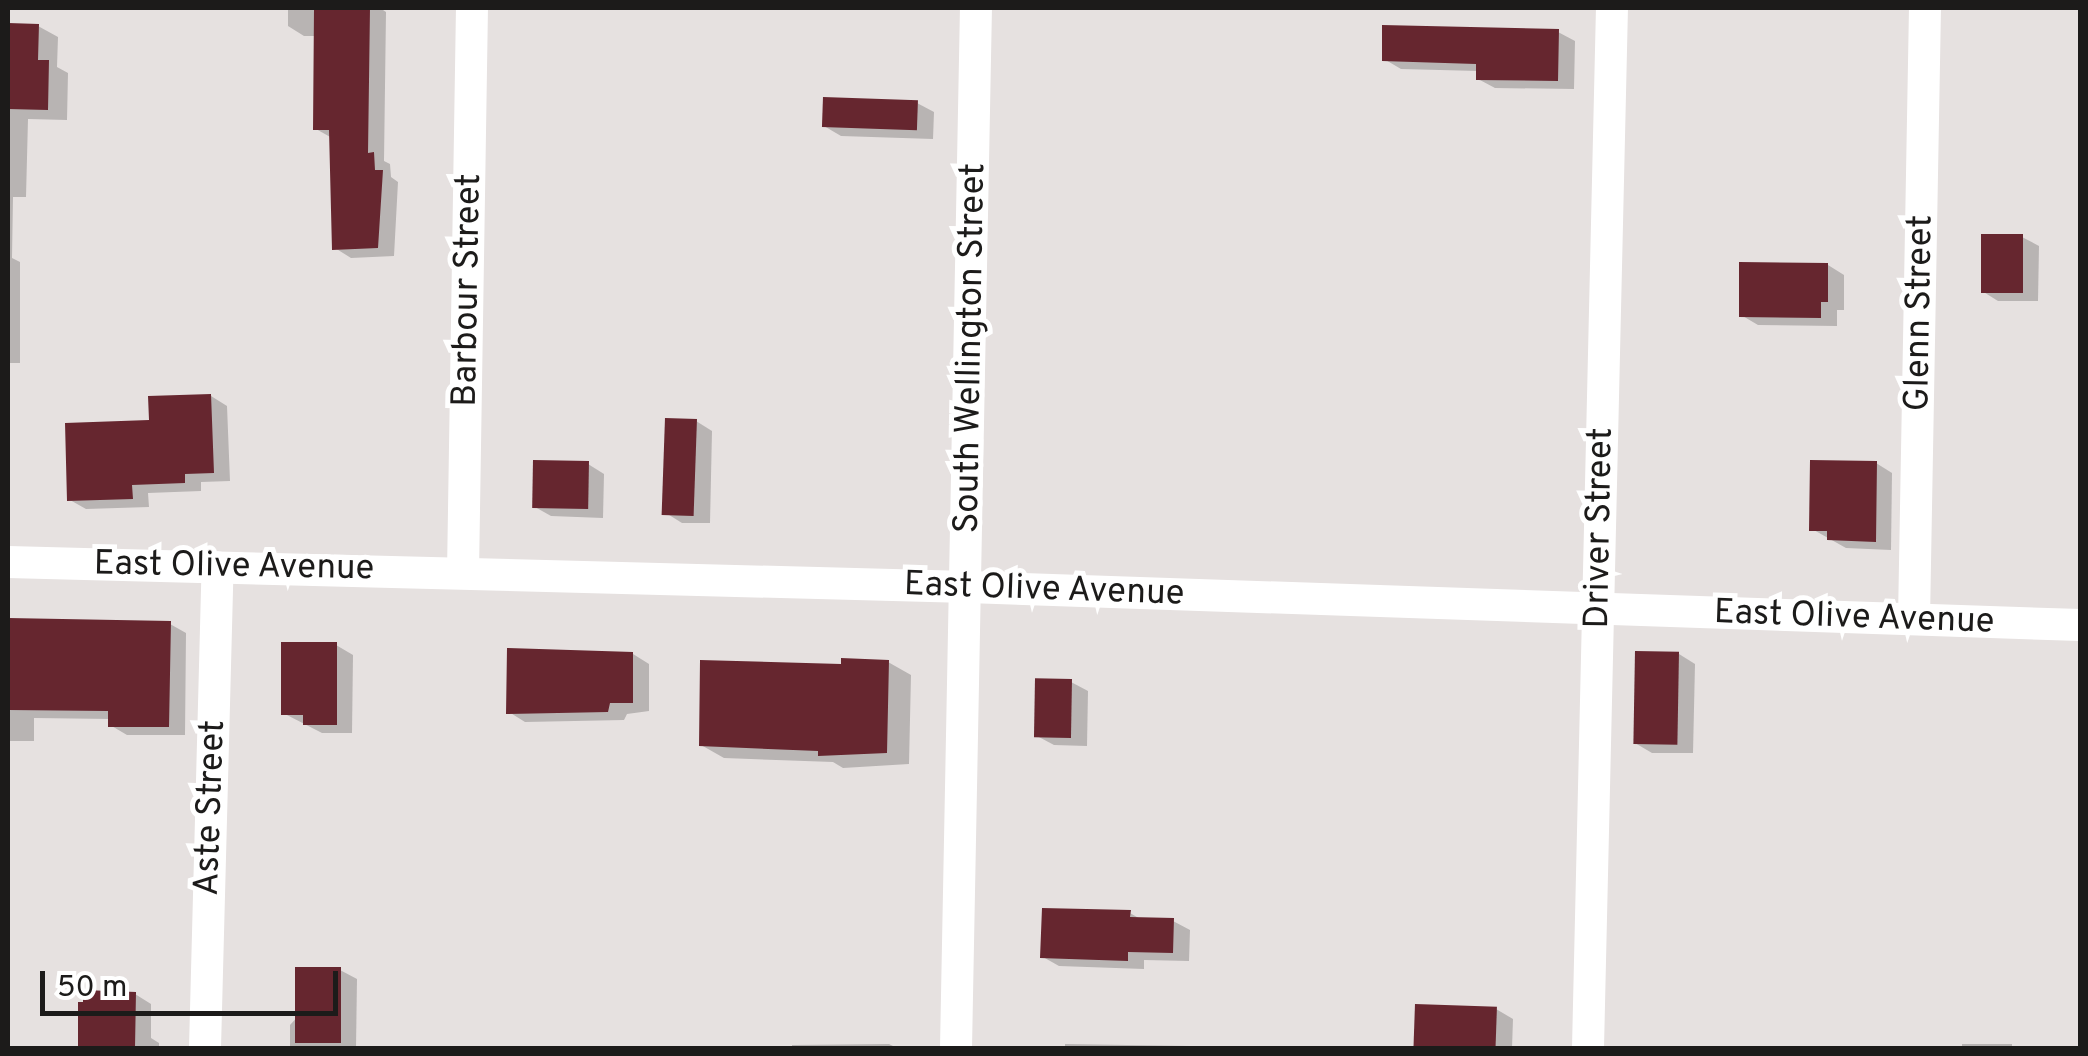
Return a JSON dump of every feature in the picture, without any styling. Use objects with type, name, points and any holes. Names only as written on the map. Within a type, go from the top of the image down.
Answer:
[{"type":"street","name":"Barbour Street","points":[[463,573],[472,8]]},
{"type":"street","name":"South Wellington Street","points":[[956,1048],[968,586],[976,8]]},
{"type":"street","name":"Driver Street","points":[[1588,1048],[1612,8]]},
{"type":"street","name":"Glenn Street","points":[[1914,620],[1925,8]]},
{"type":"street","name":"East Olive Avenue","points":[[8,562],[968,586],[2080,625]]},
{"type":"street","name":"Aste Street","points":[[205,1048],[218,568]]},
{"type":"building","points":[[314,8],[370,8],[368,153],[374,152],[375,170],[383,170],[378,248],[332,250],[329,130],[313,130]]},
{"type":"building","points":[[8,23],[39,24],[38,60],[49,60],[48,110],[8,109]]},
{"type":"building","points":[[1382,25],[1559,29],[1558,81],[1476,80],[1476,64],[1382,61]]},
{"type":"building","points":[[823,97],[918,100],[917,130],[822,127]]},
{"type":"building","points":[[1981,234],[2023,234],[2023,293],[1981,293]]},
{"type":"building","points":[[1739,262],[1828,263],[1828,302],[1821,302],[1821,318],[1739,317]]},
{"type":"building","points":[[211,394],[214,473],[185,474],[185,483],[132,485],[133,499],[67,501],[65,423],[149,420],[148,396]]},
{"type":"building","points":[[665,418],[697,419],[694,516],[662,515]]},
{"type":"building","points":[[533,460],[589,461],[588,509],[532,508]]},
{"type":"building","points":[[1810,460],[1877,461],[1876,542],[1827,540],[1827,531],[1809,531]]},
{"type":"building","points":[[8,618],[171,621],[169,727],[108,727],[108,711],[8,710]]},
{"type":"building","points":[[281,642],[337,642],[337,725],[303,725],[303,715],[281,715]]},
{"type":"building","points":[[507,648],[633,652],[633,703],[610,703],[608,712],[506,714]]},
{"type":"building","points":[[1635,651],[1679,652],[1677,745],[1633,744]]},
{"type":"building","points":[[841,658],[889,660],[887,753],[818,756],[818,751],[699,746],[700,660],[841,664]]},
{"type":"building","points":[[1035,678],[1072,679],[1071,738],[1034,737]]},
{"type":"building","points":[[1042,908],[1131,910],[1130,917],[1174,918],[1173,953],[1128,952],[1128,961],[1040,958]]},
{"type":"building","points":[[295,967],[341,967],[341,1043],[295,1043]]},
{"type":"building","points":[[83,990],[136,992],[135,1048],[78,1048],[78,1002],[83,1002]]},
{"type":"building","points":[[1415,1004],[1497,1007],[1496,1048],[1413,1048]]}]
